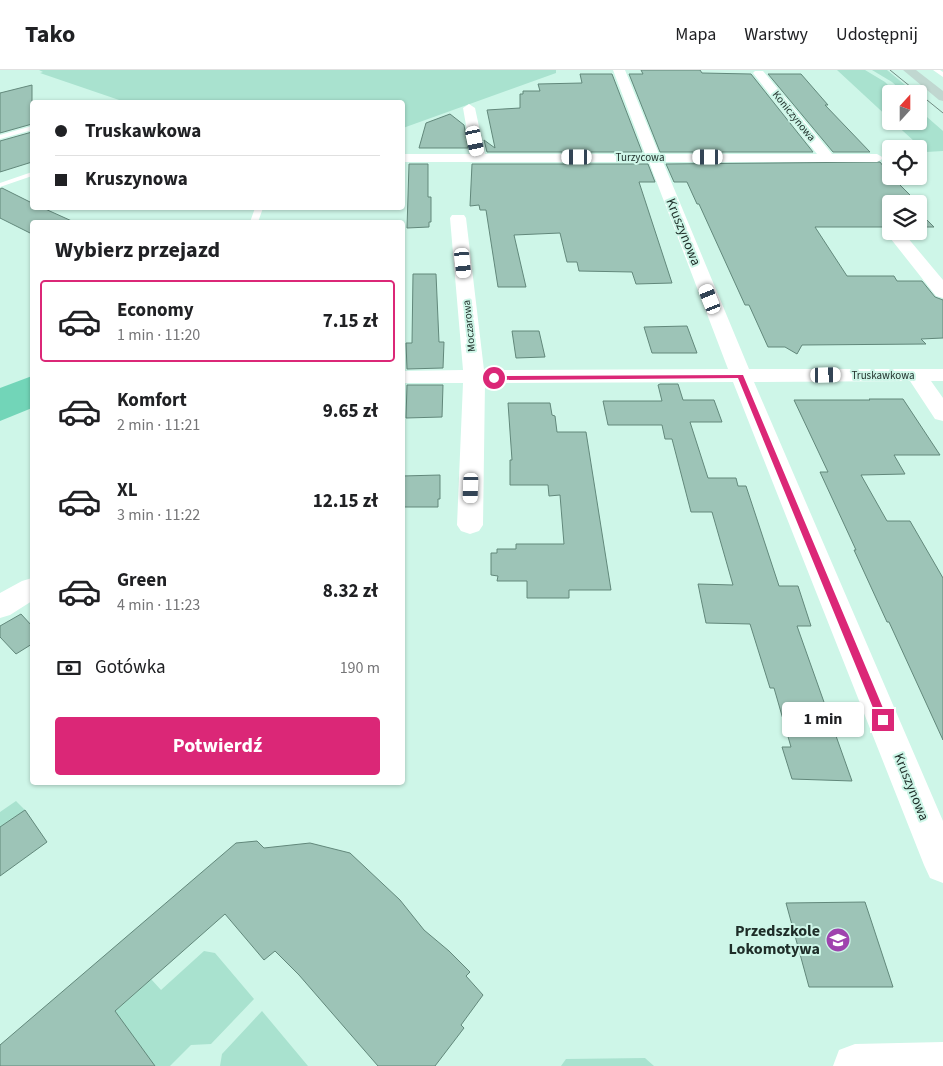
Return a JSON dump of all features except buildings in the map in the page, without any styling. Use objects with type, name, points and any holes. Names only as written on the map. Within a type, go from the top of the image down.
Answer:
[{"type":"main road","points":[[908,70],[943,97]]},
{"type":"street","name":"Kruszynowa","points":[[619,70],[652,157],[741,376],[943,865]]},
{"type":"street","name":"Koniczynowa","points":[[759,74],[828,158]]},
{"type":"street","points":[[469,108],[479,158]]},
{"type":"street","name":"Turzycowa","points":[[405,158],[877,158]]},
{"type":"street","name":"Moczarowa","points":[[458,218],[474,378],[470,525]]},
{"type":"street","points":[[900,240],[943,292]]},
{"type":"street","points":[[916,374],[943,414]]},
{"type":"street","name":"Truskawkowa","points":[[405,377],[943,375]]},
{"type":"street","points":[[0,607],[30,589]]},
{"type":"street","points":[[855,1066],[943,1064]]},
{"type":"lane","points":[[936,70],[943,75]]},
{"type":"lane","points":[[0,137],[30,129]]},
{"type":"lane","points":[[0,185],[30,175]]},
{"type":"shaded area","points":[[39,70],[556,70],[556,73],[405,127],[405,100],[119,100],[40,73],[43,72]]},
{"type":"shaded area","points":[[837,70],[865,70],[885,82],[888,85],[882,85],[882,112]]},
{"type":"shaded area","points":[[872,70],[887,70],[905,85],[895,85]]},
{"type":"shaded area","points":[[928,118],[943,131],[943,151],[927,152],[927,140],[913,140],[902,130],[928,130]]},
{"type":"shaded area","points":[[30,377],[30,409],[0,421],[0,388]]},
{"type":"shaded area","points":[[16,801],[25,810],[0,827],[0,812]]},
{"type":"shaded area","points":[[204,951],[215,953],[254,999],[211,1044],[191,1045],[170,1066],[154,1066],[115,1011],[151,979],[161,990]]},
{"type":"shaded area","points":[[262,1011],[308,1066],[220,1066],[222,1054]]},
{"type":"shaded area","points":[[645,1058],[654,1066],[561,1066],[566,1059]]},
{"type":"tram line","points":[[890,70],[943,113]]},
{"type":"place","name":"Przedszkole Lokomotywa","points":[[838,940]]},
{"type":"route","points":[[494,378],[741,376],[883,720]]}]
